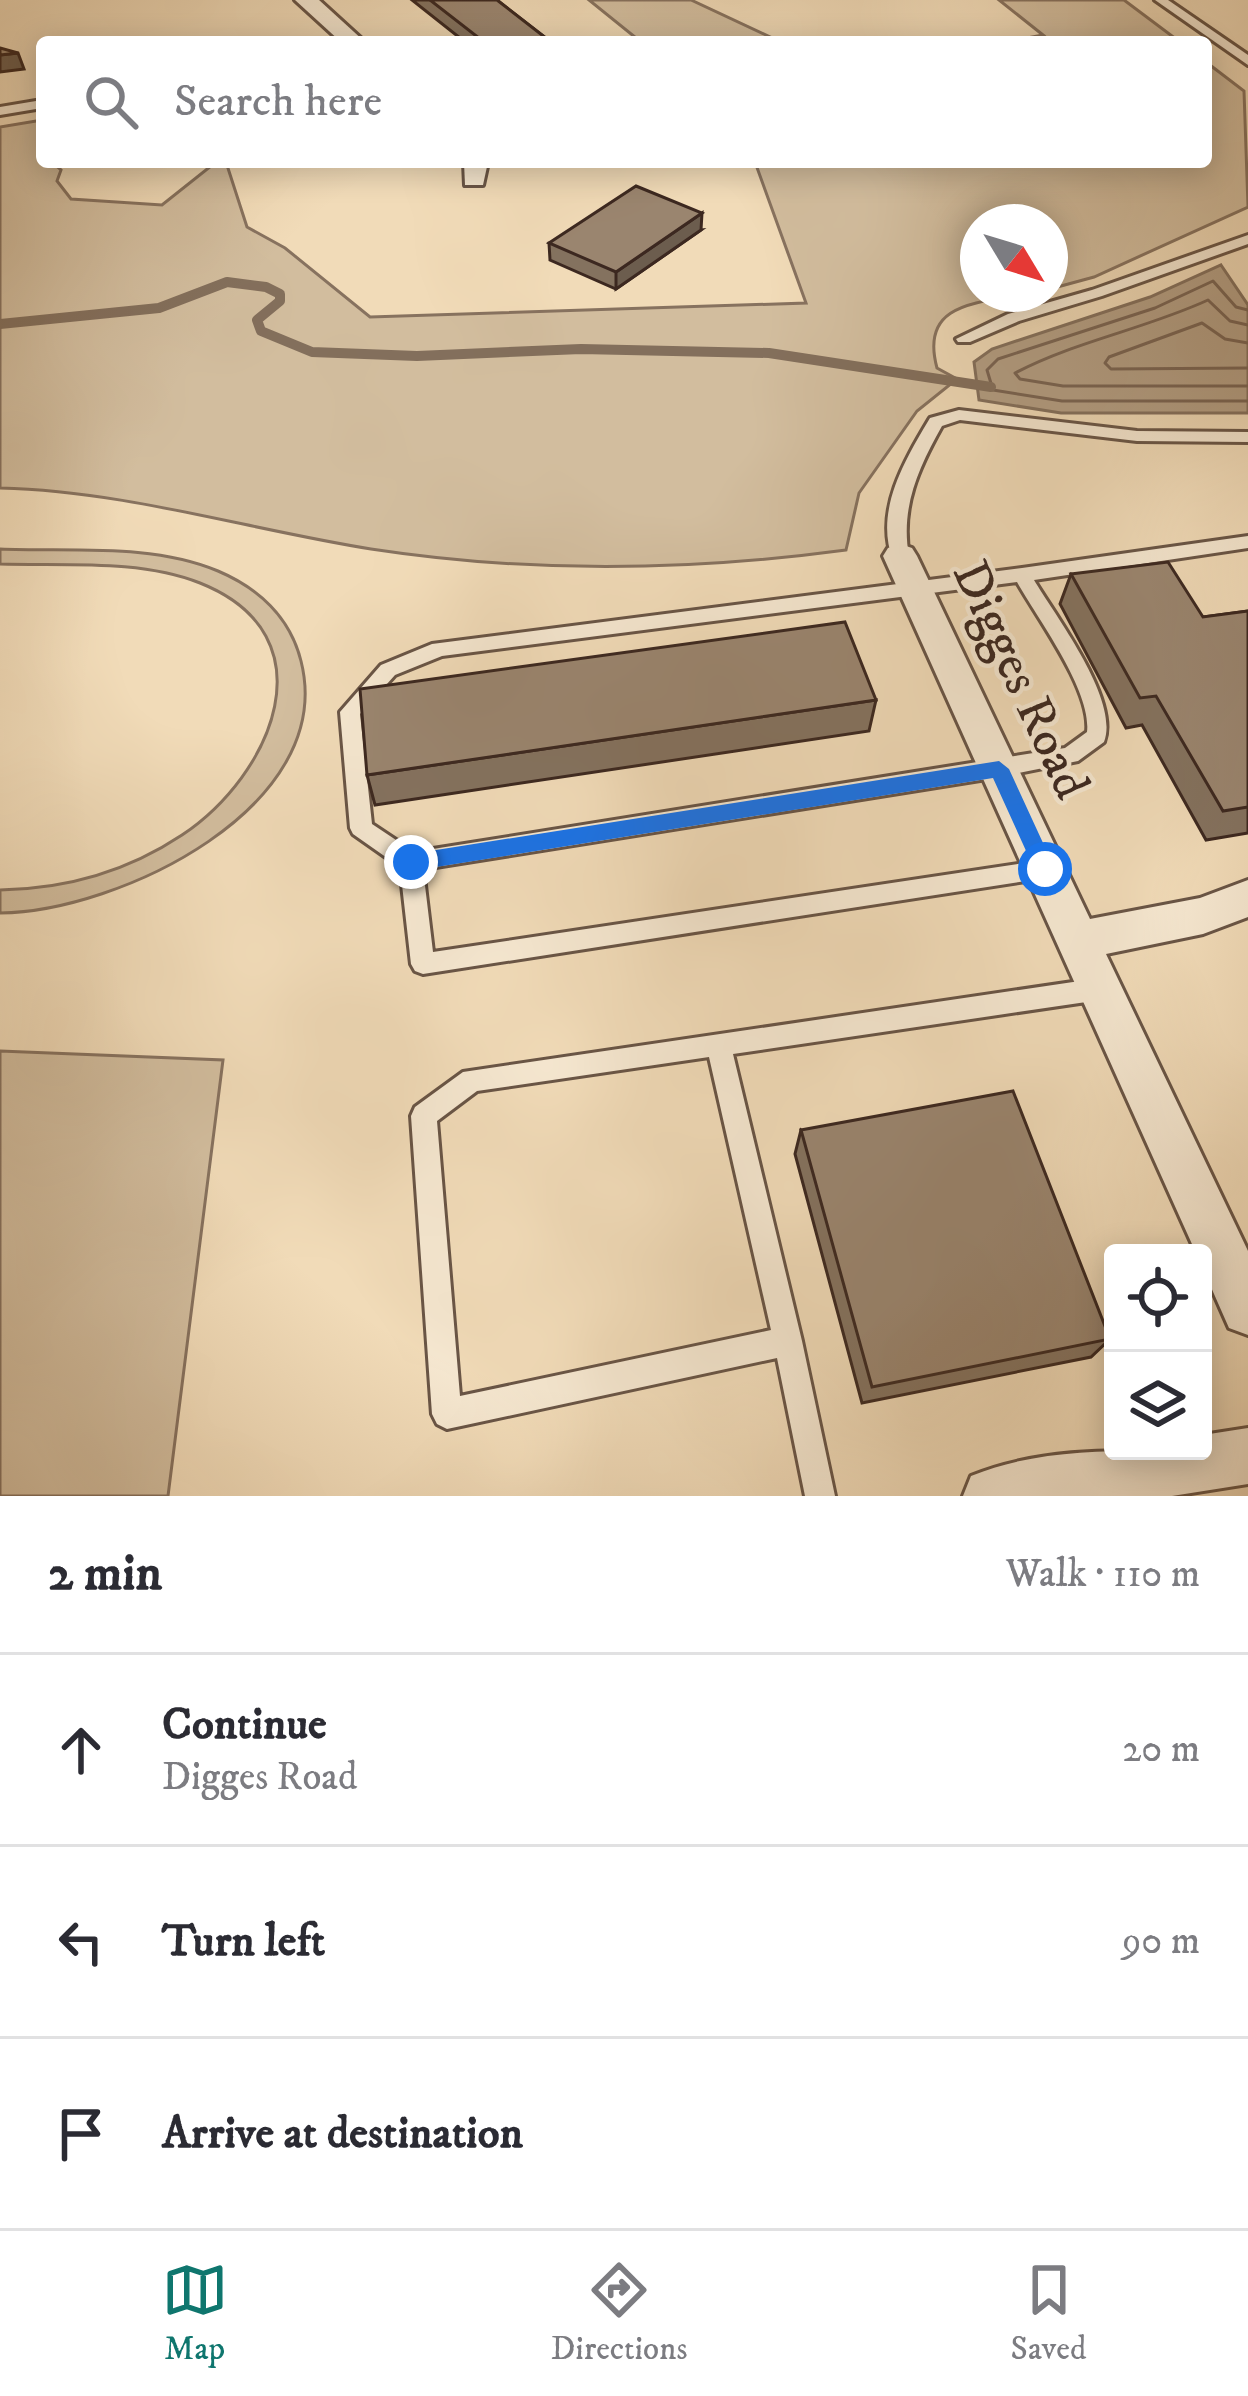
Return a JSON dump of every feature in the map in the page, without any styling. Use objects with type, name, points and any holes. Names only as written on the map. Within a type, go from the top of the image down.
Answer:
[{"type":"street","points":[[307,0],[340,36]]},
{"type":"street","name":"Digges Road","points":[[908,573],[1248,1309]]},
{"type":"street","points":[[1080,940],[1203,916],[1248,898]]},
{"type":"street","points":[[991,1496],[1194,1481],[1248,1456]]},
{"type":"lane","points":[[1161,0],[1248,61]]},
{"type":"lane","points":[[0,111],[36,105]]},
{"type":"lane","points":[[964,338],[1004,319],[1096,293],[1248,239]]},
{"type":"lane","points":[[908,573],[896,542],[898,503],[936,422],[959,415],[1138,436],[1248,436]]},
{"type":"lane","points":[[1022,575],[1090,692],[1097,736],[1083,751],[999,769],[411,862],[362,827],[350,712],[388,670],[439,649],[908,573],[1022,575],[1248,542]]},
{"type":"lane","points":[[411,862],[423,964],[1045,869]]},
{"type":"lane","points":[[788,1341],[447,1414],[424,1116],[472,1080],[1100,988]]},
{"type":"lane","points":[[718,1044],[820,1496]]},
{"type":"shaded area","points":[[589,0],[691,0],[768,36],[634,36]]},
{"type":"shaded area","points":[[999,0],[1124,0],[1172,36],[1038,36],[1043,35]]},
{"type":"shaded area","points":[[1212,67],[1244,91],[1248,207],[1094,277],[1068,284],[1068,204],[960,204],[960,309],[945,318],[934,346],[937,368],[957,379],[917,411],[859,493],[846,550],[668,565],[549,565],[430,557],[94,496],[0,488],[0,127],[36,121],[36,168],[59,168],[57,181],[71,199],[162,205],[208,168],[228,168],[247,227],[285,248],[370,317],[806,303],[757,168],[1212,168]]},
{"type":"shaded area","points":[[0,549],[166,556],[233,578],[259,595],[289,631],[301,661],[304,714],[286,762],[253,805],[209,841],[157,871],[102,894],[48,908],[0,913],[0,890],[72,882],[118,868],[161,848],[214,809],[241,778],[262,743],[275,706],[276,670],[266,636],[241,607],[200,583],[127,567],[0,564]]},
{"type":"shaded area","points":[[0,1051],[223,1060],[168,1496],[0,1496]]},
{"type":"water","points":[[1221,265],[1248,305],[1248,413],[1061,413],[979,400],[974,362],[992,349],[1150,297]]},
{"type":"building","points":[[430,0],[497,0],[543,36],[476,36]]},
{"type":"building","points":[[636,186],[702,213],[616,272],[549,243]]},
{"type":"building","points":[[1168,562],[1203,617],[1248,611],[1248,807],[1223,811],[1156,696],[1140,698],[1071,574]]},
{"type":"building","points":[[845,622],[876,700],[367,775],[360,689]]},
{"type":"building","points":[[1013,1091],[1104,1324],[1104,1340],[872,1387],[801,1130]]},
{"type":"waterway","points":[[0,324],[159,308],[227,282],[266,287],[280,294],[280,301],[257,320],[261,331],[312,352],[417,356],[581,349],[769,353],[991,387]]},
{"type":"route","points":[[411,862],[999,769],[1045,869]]}]
